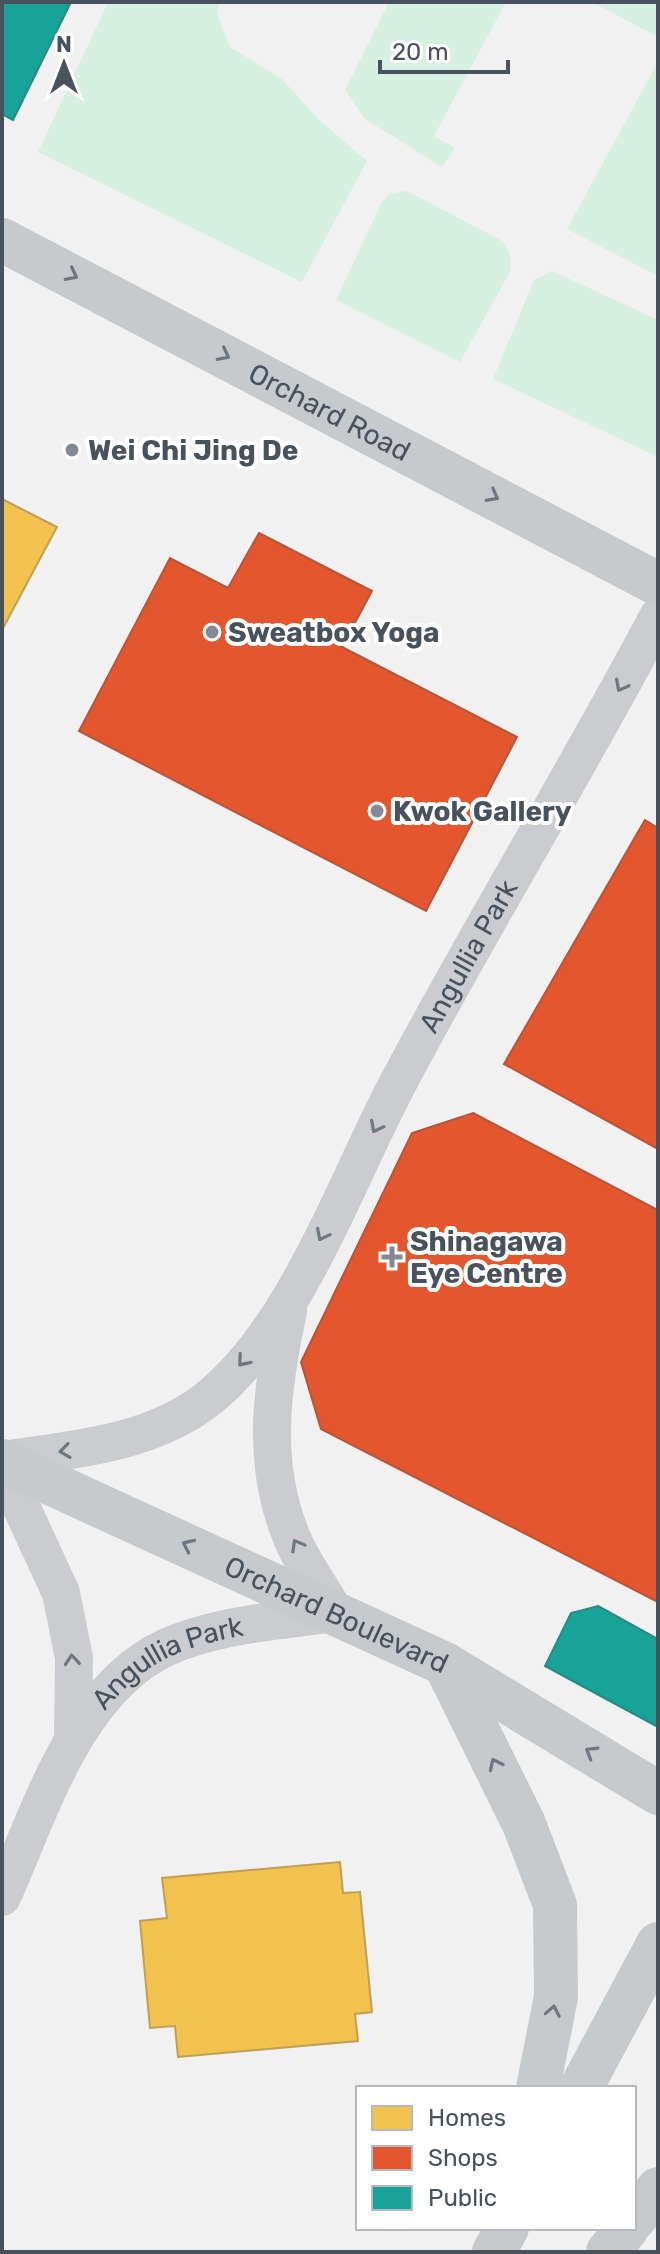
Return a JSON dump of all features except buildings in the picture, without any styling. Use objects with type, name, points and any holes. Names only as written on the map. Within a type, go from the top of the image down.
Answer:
[{"type":"main road","name":"Orchard Road","points":[[2,240],[658,584]]},
{"type":"main road","name":"Orchard Boulevard","points":[[2,1462],[445,1664],[658,1793]]},
{"type":"main road","points":[[445,1664],[524,1824],[555,1905],[556,1997],[538,2086]]},
{"type":"main road","points":[[582,2086],[658,1944]]},
{"type":"main road","points":[[636,2216],[658,2189]]},
{"type":"main road","points":[[608,2252],[625,2230]]},
{"type":"street","name":"Angullia Park","points":[[73,1737],[74,1658],[61,1593],[2,1462],[87,1448],[151,1430],[208,1399],[244,1362],[290,1299],[399,1082],[658,617]]},
{"type":"street","name":"Angullia Park","points":[[2,1897],[73,1737],[127,1672],[167,1647],[217,1631],[335,1613],[290,1534],[275,1481],[270,1428],[273,1379],[290,1299]]},
{"type":"green space","points":[[108,2],[220,2],[217,14],[230,47],[282,79],[318,119],[367,161],[302,282],[38,152]]},
{"type":"green space","points":[[389,2],[506,2],[434,136],[455,148],[442,167],[365,119],[345,90]]},
{"type":"green space","points":[[592,2],[658,2],[658,37]]},
{"type":"green space","points":[[658,62],[658,276],[567,229]]},
{"type":"green space","points":[[407,191],[504,242],[511,258],[510,272],[460,362],[336,300],[381,204],[389,194]]},
{"type":"green space","points":[[552,271],[658,320],[658,457],[493,379],[534,280]]},
{"type":"place","name":"Wei Chi Jing De","points":[[72,450]]},
{"type":"place","name":"Sweatbox Yoga","points":[[212,632]]},
{"type":"place","name":"Kwok Gallery","points":[[377,811]]},
{"type":"place","name":"Shinagawa Eye Centre","points":[[392,1257]]}]
